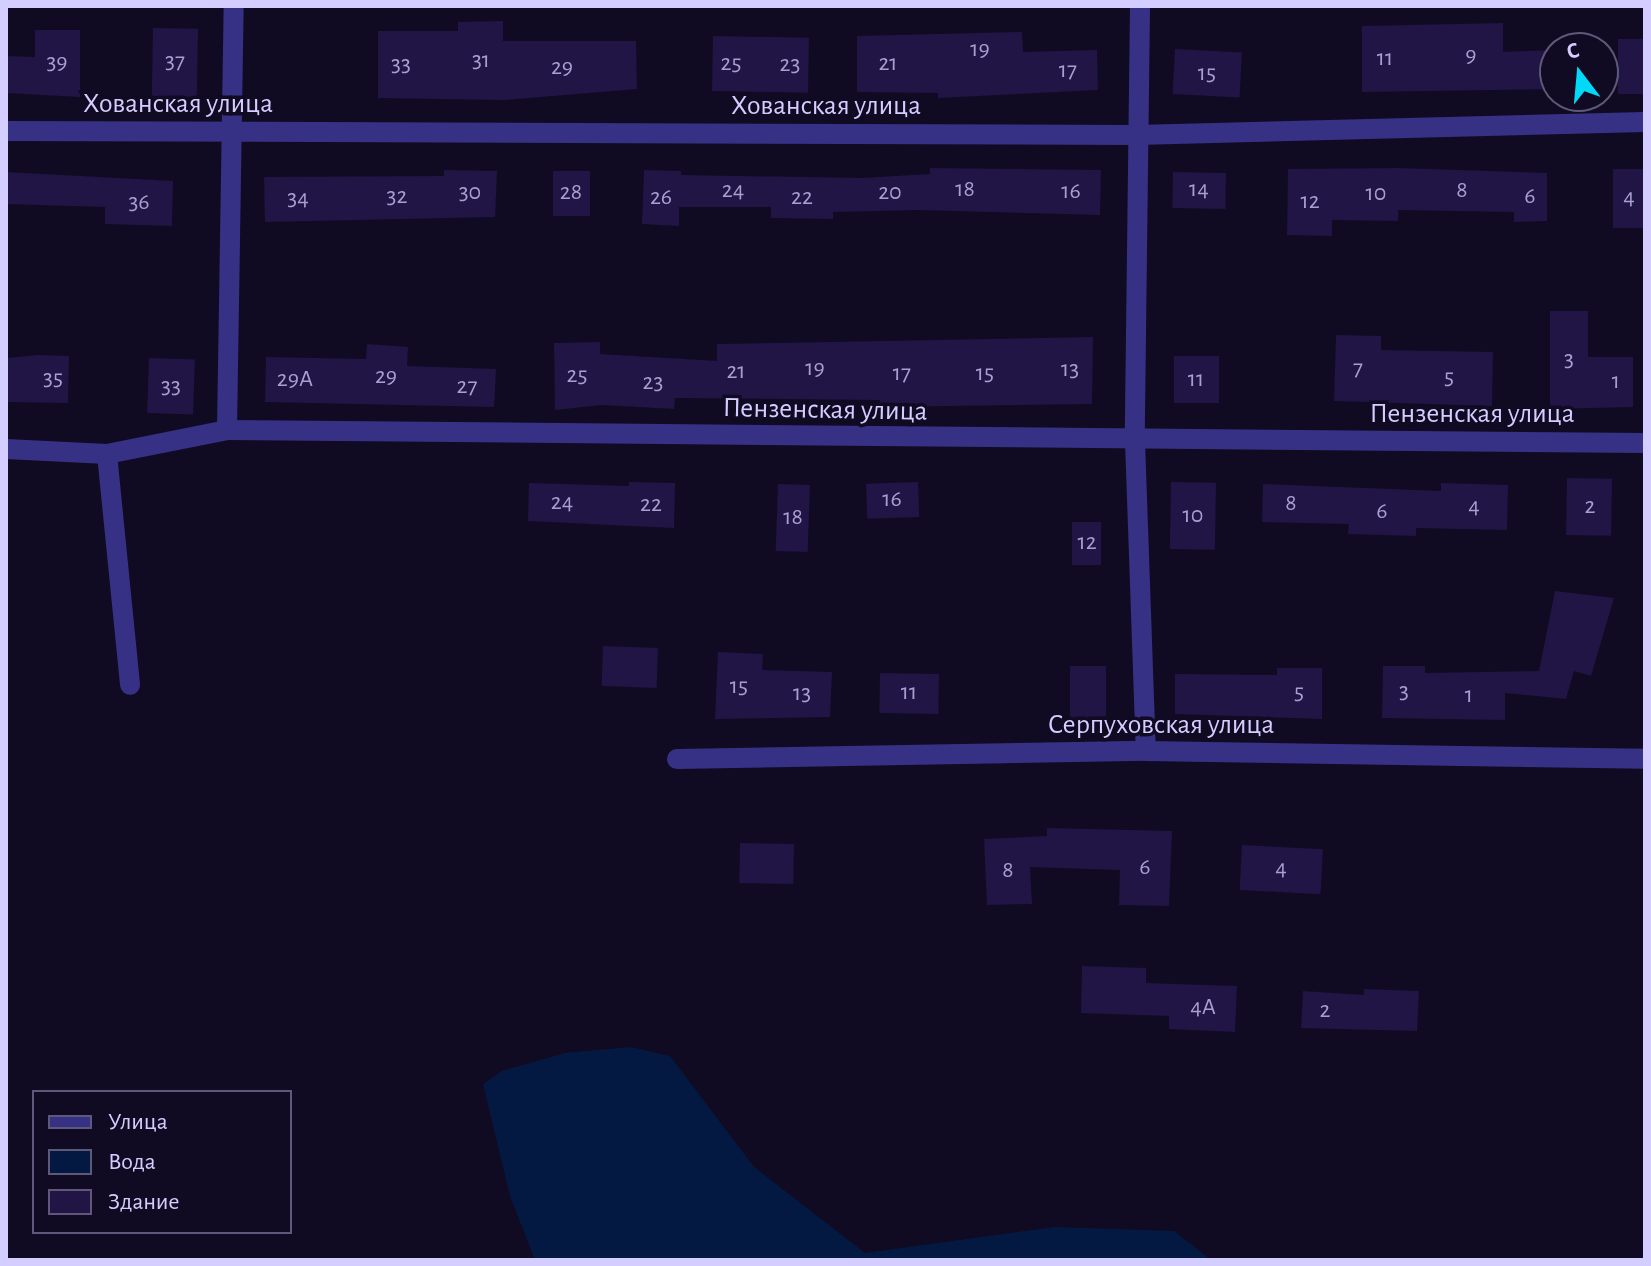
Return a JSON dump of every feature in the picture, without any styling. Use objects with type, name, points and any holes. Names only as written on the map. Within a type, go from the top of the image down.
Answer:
[{"type":"street","points":[[227,430],[234,6]]},
{"type":"street","points":[[1140,6],[1136,135],[1135,441],[1146,751]]},
{"type":"street","name":"Хованская улица","points":[[6,131],[1136,135],[1645,122]]},
{"type":"street","name":"Пензенская улица","points":[[6,449],[107,454],[227,430],[1135,441],[1645,443]]},
{"type":"street","points":[[107,454],[130,685]]},
{"type":"street","name":"Серпуховская улица","points":[[677,759],[1146,751],[1645,759]]},
{"type":"water","points":[[631,1047],[670,1056],[754,1167],[865,1253],[1055,1227],[1174,1231],[1211,1260],[535,1260],[510,1196],[483,1084],[502,1071],[565,1053]]},
{"type":"building","points":[[503,21],[503,41],[636,41],[637,89],[504,100],[378,98],[378,31],[458,31],[458,22]]},
{"type":"building","points":[[1503,23],[1503,52],[1539,51],[1539,89],[1362,92],[1362,26]]},
{"type":"building","points":[[153,28],[198,29],[197,97],[152,96]]},
{"type":"building","points":[[35,30],[80,30],[80,97],[6,93],[6,56],[35,57]]},
{"type":"building","points":[[1022,32],[1023,52],[1097,50],[1098,90],[938,98],[938,93],[857,92],[857,36]]},
{"type":"building","points":[[713,36],[809,38],[808,93],[712,91]]},
{"type":"building","points":[[1619,39],[1645,39],[1645,94],[1619,94]]},
{"type":"building","points":[[1175,49],[1242,53],[1240,97],[1173,94]]},
{"type":"building","points":[[930,168],[1101,170],[1100,215],[918,210],[833,212],[833,219],[771,218],[771,207],[679,207],[679,226],[642,224],[644,170],[681,171],[681,175],[862,178],[930,174]]},
{"type":"building","points":[[1399,168],[1547,173],[1547,221],[1514,222],[1514,212],[1398,210],[1398,221],[1332,220],[1332,236],[1287,235],[1288,169]]},
{"type":"building","points":[[1613,169],[1645,169],[1645,228],[1613,228]]},
{"type":"building","points":[[444,170],[497,171],[495,217],[265,222],[264,177],[444,176]]},
{"type":"building","points":[[553,171],[590,171],[590,216],[553,216]]},
{"type":"building","points":[[6,172],[173,181],[172,226],[105,224],[105,207],[6,204]]},
{"type":"building","points":[[1173,172],[1226,173],[1225,209],[1172,208]]},
{"type":"building","points":[[1550,311],[1588,311],[1588,357],[1633,357],[1633,407],[1550,409]]},
{"type":"building","points":[[1336,335],[1381,336],[1381,350],[1493,352],[1492,406],[1334,401]]},
{"type":"building","points":[[1093,337],[1092,404],[880,407],[880,400],[675,398],[674,409],[601,405],[555,410],[554,343],[600,342],[600,354],[717,361],[717,344]]},
{"type":"building","points":[[367,344],[408,347],[407,366],[496,369],[494,407],[265,402],[266,357],[366,359]]},
{"type":"building","points":[[69,356],[68,403],[6,402],[6,358]]},
{"type":"building","points":[[1174,356],[1219,356],[1219,403],[1174,403]]},
{"type":"building","points":[[149,358],[195,360],[193,415],[147,413]]},
{"type":"building","points":[[1567,478],[1612,479],[1611,536],[1566,535]]},
{"type":"building","points":[[629,482],[675,483],[674,528],[528,521],[529,483],[629,486]]},
{"type":"building","points":[[918,482],[919,517],[867,519],[866,484]]},
{"type":"building","points":[[1171,482],[1216,483],[1215,550],[1170,549]]},
{"type":"building","points":[[1441,483],[1508,485],[1507,530],[1416,528],[1416,536],[1348,534],[1349,524],[1262,522],[1263,484],[1441,491]]},
{"type":"building","points":[[778,484],[810,485],[808,552],[776,551]]},
{"type":"building","points":[[1072,522],[1101,522],[1101,565],[1072,565]]},
{"type":"building","points":[[1555,591],[1614,598],[1591,676],[1574,671],[1566,699],[1505,693],[1505,720],[1382,718],[1383,666],[1425,666],[1425,673],[1539,671]]},
{"type":"building","points":[[603,646],[658,648],[657,688],[602,686]]},
{"type":"building","points":[[718,652],[763,654],[762,670],[832,672],[830,717],[715,719]]},
{"type":"building","points":[[1070,666],[1106,666],[1106,719],[1070,719]]},
{"type":"building","points":[[1277,668],[1322,668],[1322,719],[1175,714],[1175,674],[1277,675]]},
{"type":"building","points":[[880,673],[939,674],[938,714],[879,713]]},
{"type":"building","points":[[1047,828],[1172,831],[1169,906],[1119,905],[1120,870],[1030,867],[1032,904],[987,905],[984,839],[1047,836]]},
{"type":"building","points":[[740,843],[794,844],[793,884],[739,883]]},
{"type":"building","points":[[1242,845],[1323,849],[1321,894],[1240,890]]},
{"type":"building","points":[[1082,966],[1146,968],[1146,983],[1237,986],[1235,1032],[1169,1029],[1169,1016],[1081,1013]]},
{"type":"building","points":[[1364,989],[1419,991],[1417,1031],[1301,1028],[1303,991],[1364,995]]}]
